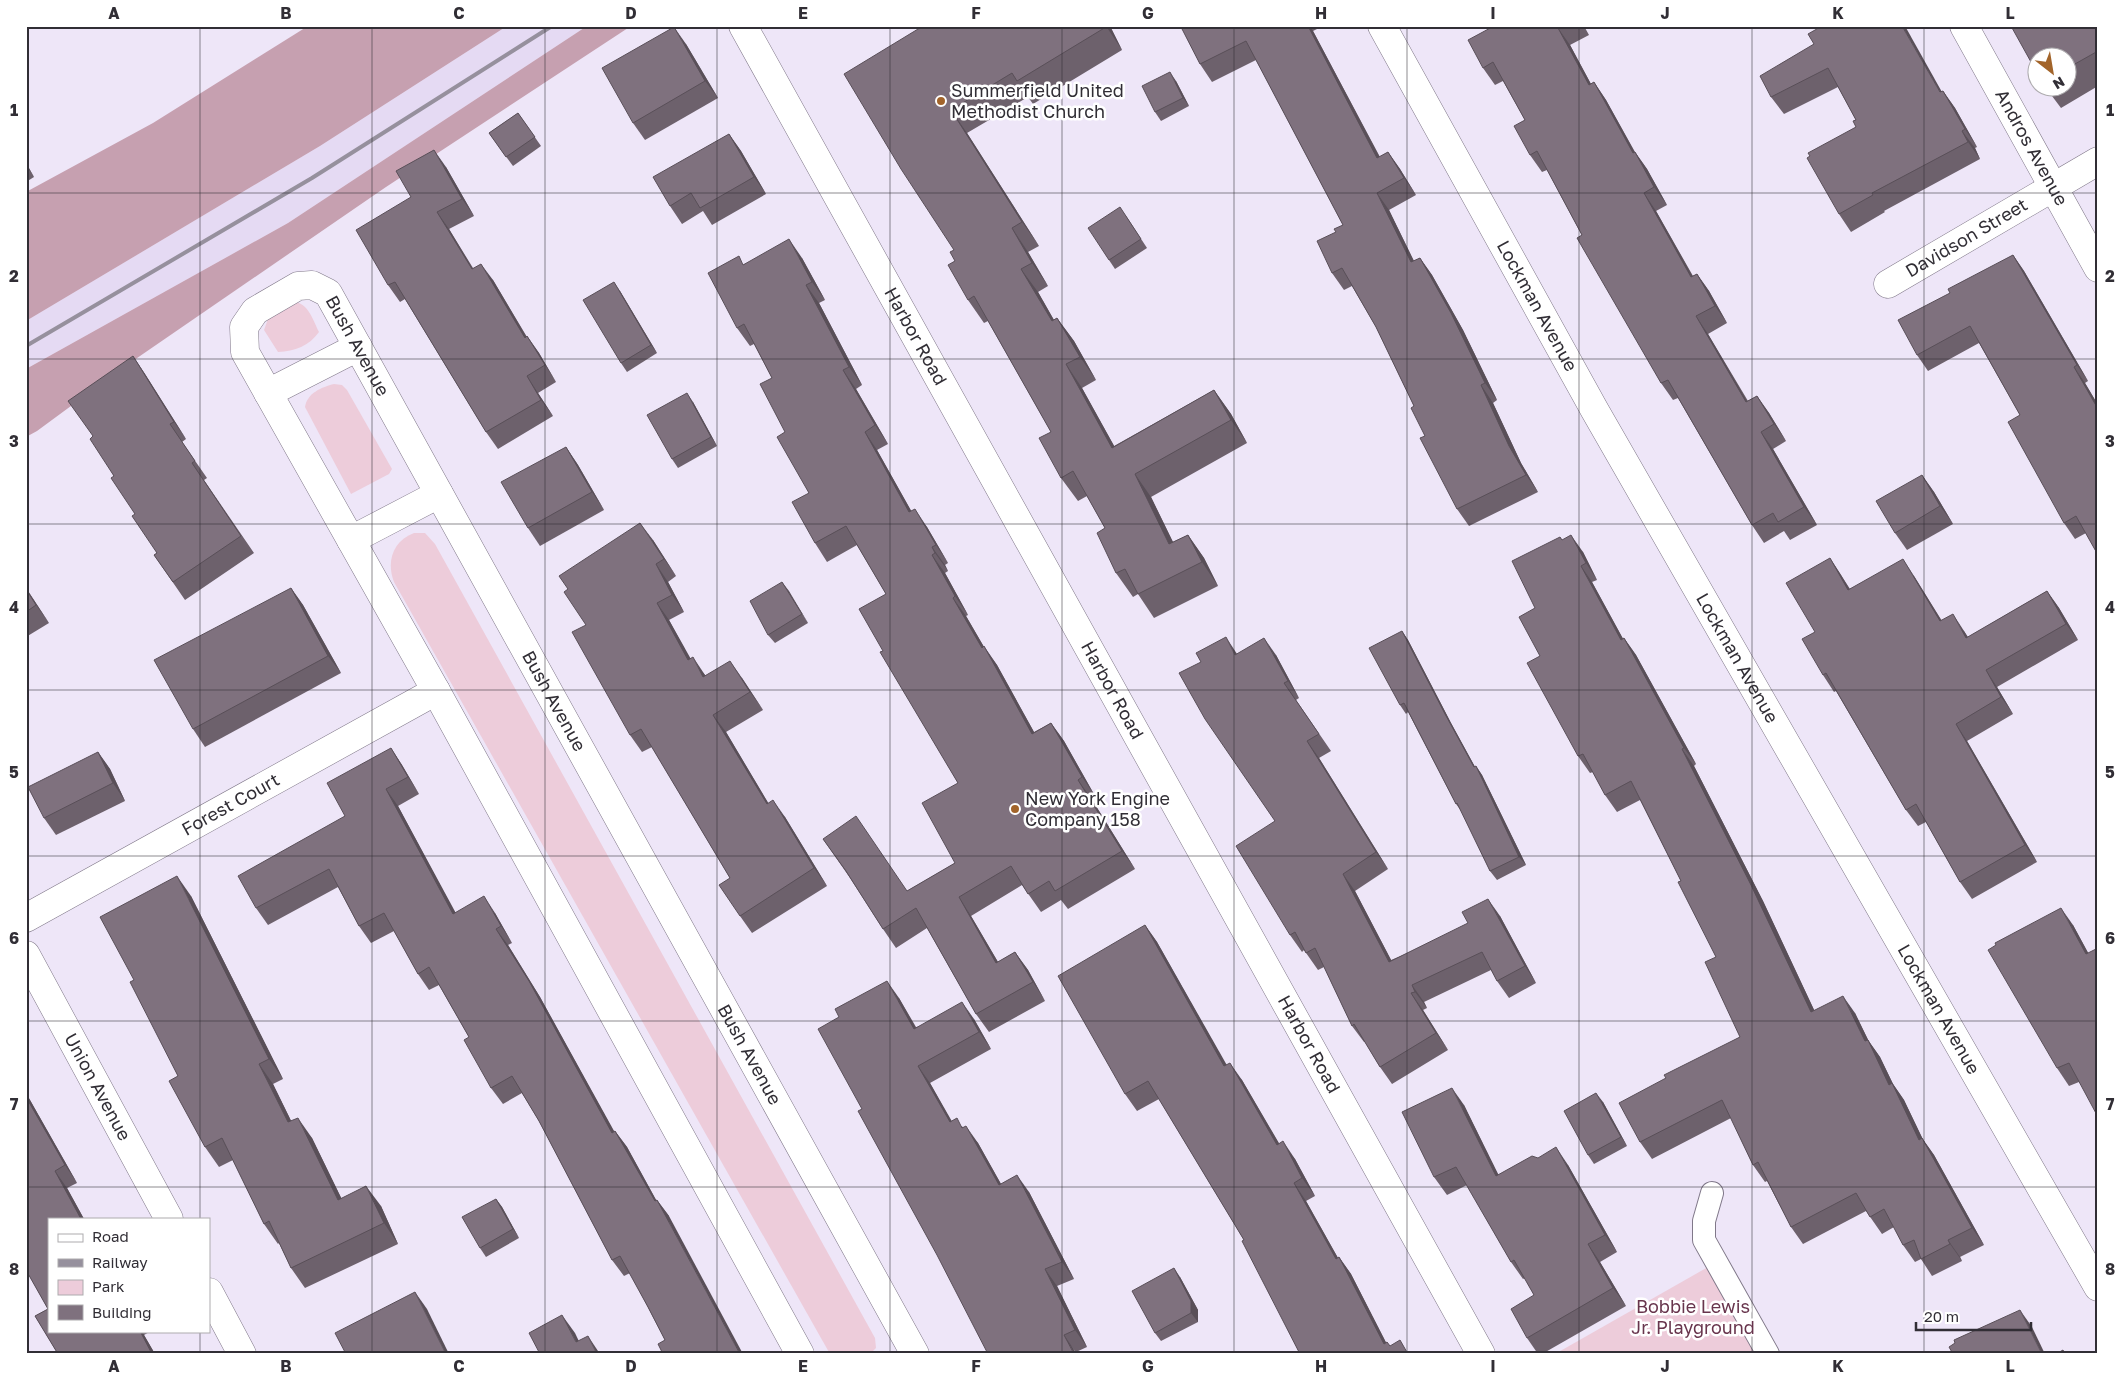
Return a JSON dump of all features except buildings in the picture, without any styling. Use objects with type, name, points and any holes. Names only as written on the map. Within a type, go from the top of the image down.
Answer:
[{"type":"street","name":"Lockman Avenue","points":[[1382,26],[1594,410],[2098,1287]]},
{"type":"street","name":"Andros Avenue","points":[[1964,26],[2098,268]]},
{"type":"street","name":"Harbor Road","points":[[748,37],[1481,1354]]},
{"type":"street","name":"Davidson Street","points":[[1888,284],[2098,161]]},
{"type":"street","name":"Bush Avenue","points":[[800,1354],[436,692],[245,352],[244,326],[255,312],[284,292],[298,286],[312,285],[328,293],[915,1354]]},
{"type":"street","points":[[268,394],[358,347]]},
{"type":"street","points":[[350,540],[439,494]]},
{"type":"street","name":"Forest Court","points":[[26,918],[436,692]]},
{"type":"street","name":"Union Avenue","points":[[26,955],[168,1218]]},
{"type":"street","points":[[210,1294],[242,1354]]},
{"type":"lane","points":[[1712,1192],[1704,1221],[1704,1240],[1768,1354]]},
{"type":"shaded area","points":[[308,26],[507,26],[320,146],[26,321],[26,192],[153,123]]},
{"type":"shaded area","points":[[507,26],[587,26],[288,223],[26,369],[26,321],[320,146]]},
{"type":"shaded area","points":[[587,26],[631,26],[386,187],[124,367],[37,431],[26,437],[26,369],[288,223]]},
{"type":"green space","points":[[293,302],[306,308],[319,332],[311,341],[301,347],[278,352],[264,330],[268,319]]},
{"type":"green space","points":[[334,384],[342,385],[347,390],[392,469],[389,474],[351,494],[305,407],[312,394]]},
{"type":"green space","points":[[414,533],[425,533],[435,544],[875,1338],[876,1348],[870,1354],[830,1354],[394,582],[391,567],[393,553],[401,541]]},
{"type":"green space","name":"Bobbie Lewis Jr. Playground","points":[[1708,1267],[1757,1354],[1555,1354]]},
{"type":"railway","points":[[26,346],[312,178],[552,26]]},
{"type":"place","name":"Summerfield United Methodist Church","points":[[941,101]]},
{"type":"place","name":"New York Engine Company 158","points":[[1015,809]]}]
